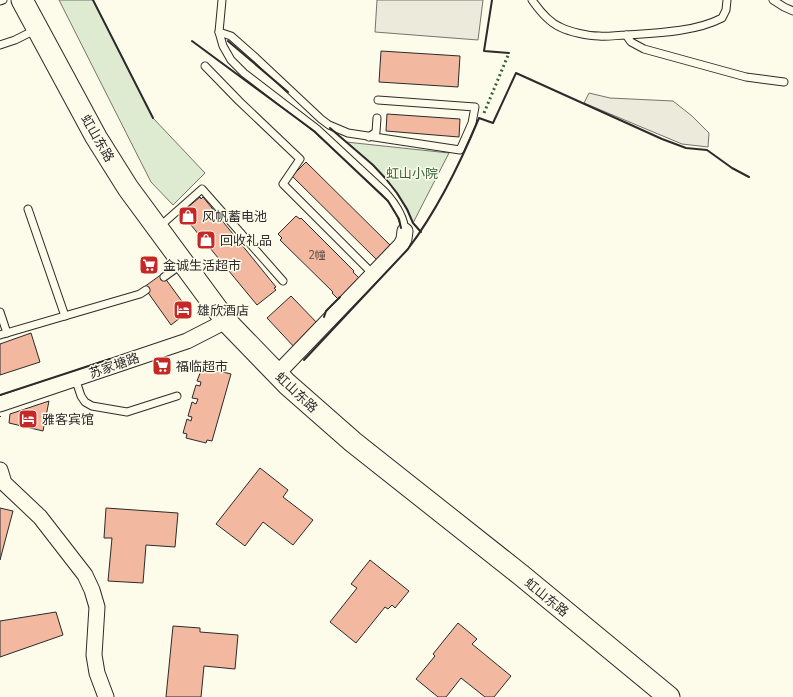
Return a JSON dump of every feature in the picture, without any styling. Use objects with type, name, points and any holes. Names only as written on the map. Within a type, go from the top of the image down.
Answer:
[{"type":"street","name":"虹山东路","points":[[22,0],[96,137],[128,188],[226,321],[277,374],[353,442],[521,575],[669,697]]},
{"type":"street","points":[[277,374],[401,245],[404,239],[405,231]]},
{"type":"street","name":"苏家塘路","points":[[0,404],[187,341],[226,321]]},
{"type":"street","points":[[0,470],[4,482],[40,517],[85,575],[92,590],[97,607],[94,655],[97,673],[106,697]]},
{"type":"lane","points":[[222,0],[219,32],[226,53],[239,68],[317,129],[388,195],[400,213],[405,226],[405,231]]},
{"type":"lane","points":[[532,0],[542,13],[560,28],[598,36],[657,33],[713,23],[722,18],[726,10],[727,0]]},
{"type":"lane","points":[[773,0],[793,11]]},
{"type":"lane","points":[[0,45],[15,40],[37,29]]},
{"type":"lane","points":[[219,32],[231,36],[321,119],[329,125],[348,133],[460,150],[472,123],[475,108],[378,100]]},
{"type":"lane","points":[[626,35],[631,42],[644,49],[746,77],[784,82]]},
{"type":"lane","points":[[205,66],[239,101],[300,159],[283,184],[373,274]]},
{"type":"lane","points":[[369,137],[376,132],[377,118]]},
{"type":"lane","points":[[157,228],[202,189],[283,281]]},
{"type":"lane","points":[[28,209],[65,316]]},
{"type":"lane","points":[[164,277],[183,264]]},
{"type":"lane","points":[[0,312],[4,334],[140,294],[146,290]]},
{"type":"lane","points":[[75,378],[81,396],[85,402],[92,406],[126,412],[177,396]]},
{"type":"green space","points":[[59,0],[93,0],[153,118],[205,173],[173,205],[151,182]]},
{"type":"green space","name":"虹山小院","points":[[346,142],[449,153],[413,223],[407,210],[385,178],[367,159]]},
{"type":"shaded area","points":[[377,0],[483,0],[478,40],[375,32]]},
{"type":"shaded area","points":[[589,93],[610,98],[673,101],[692,116],[709,133],[708,147],[682,144],[584,103]]},
{"type":"building","points":[[381,51],[460,56],[458,87],[379,82]]},
{"type":"building","points":[[387,114],[460,119],[459,137],[386,131]]},
{"type":"building","points":[[306,162],[391,246],[377,260],[292,176]]},
{"type":"building","points":[[200,197],[201,199],[203,197],[276,287],[274,288],[276,290],[257,305],[181,213]]},
{"type":"building","points":[[296,216],[300,219],[301,218],[354,271],[353,272],[359,278],[338,299],[332,293],[333,292],[280,240],[282,238],[278,234]]},
{"type":"building","points":[[162,274],[189,311],[171,325],[144,287]]},
{"type":"building","points":[[291,296],[320,326],[296,349],[267,318]]},
{"type":"building","points":[[31,333],[40,362],[0,375],[0,344]]},
{"type":"building","points":[[208,366],[231,374],[212,441],[207,440],[206,443],[186,438],[187,434],[183,433],[187,419],[191,421],[192,417],[188,416],[192,402],[196,404],[198,399],[192,398],[196,385],[200,386],[201,382],[197,381],[202,368],[207,369]]},
{"type":"building","name":"雅客宾馆","points":[[49,401],[43,431],[9,423],[10,414]]},
{"type":"building","points":[[260,468],[288,490],[283,497],[313,520],[293,545],[263,522],[245,546],[216,524]]},
{"type":"building","points":[[0,508],[13,511],[0,560]]},
{"type":"building","points":[[106,508],[178,513],[175,547],[146,545],[143,583],[108,581],[112,538],[104,538]]},
{"type":"building","points":[[370,560],[409,591],[395,608],[392,605],[388,609],[385,607],[356,643],[330,622],[357,588],[351,584]]},
{"type":"building","points":[[56,612],[63,635],[0,657],[0,621]]},
{"type":"building","points":[[458,623],[477,639],[472,644],[511,676],[494,697],[485,697],[461,678],[446,697],[438,697],[416,679],[435,656],[433,654]]},
{"type":"building","points":[[173,626],[200,628],[200,632],[238,635],[235,669],[204,666],[201,697],[166,697]]},
{"type":"hedge","points":[[484,113],[509,53]]},
{"type":"wall","points":[[93,0],[153,118]]},
{"type":"wall","points":[[492,0],[484,51],[509,53]]},
{"type":"wall","points":[[192,41],[314,131],[388,201],[399,219],[401,228]]},
{"type":"wall","points":[[228,41],[288,92]]},
{"type":"wall","points":[[304,360],[408,249],[419,234],[448,186],[479,118],[493,123],[516,73],[662,139],[686,148],[707,150],[732,168],[749,177]]},
{"type":"wall","points":[[330,128],[373,165],[386,179],[407,209],[413,223],[421,232]]},
{"type":"wall","points":[[324,317],[326,311],[340,297]]},
{"type":"wall","points":[[0,395],[110,359]]},
{"type":"place","name":"风帆蓄电池","points":[[188,216]]},
{"type":"place","name":"回收礼品","points":[[206,240]]},
{"type":"place","name":"金诚生活超市","points":[[149,265]]},
{"type":"place","name":"雄欣酒店","points":[[183,310]]},
{"type":"place","name":"福临超市","points":[[162,366]]},
{"type":"place","name":"雅客宾馆","points":[[28,419]]}]
